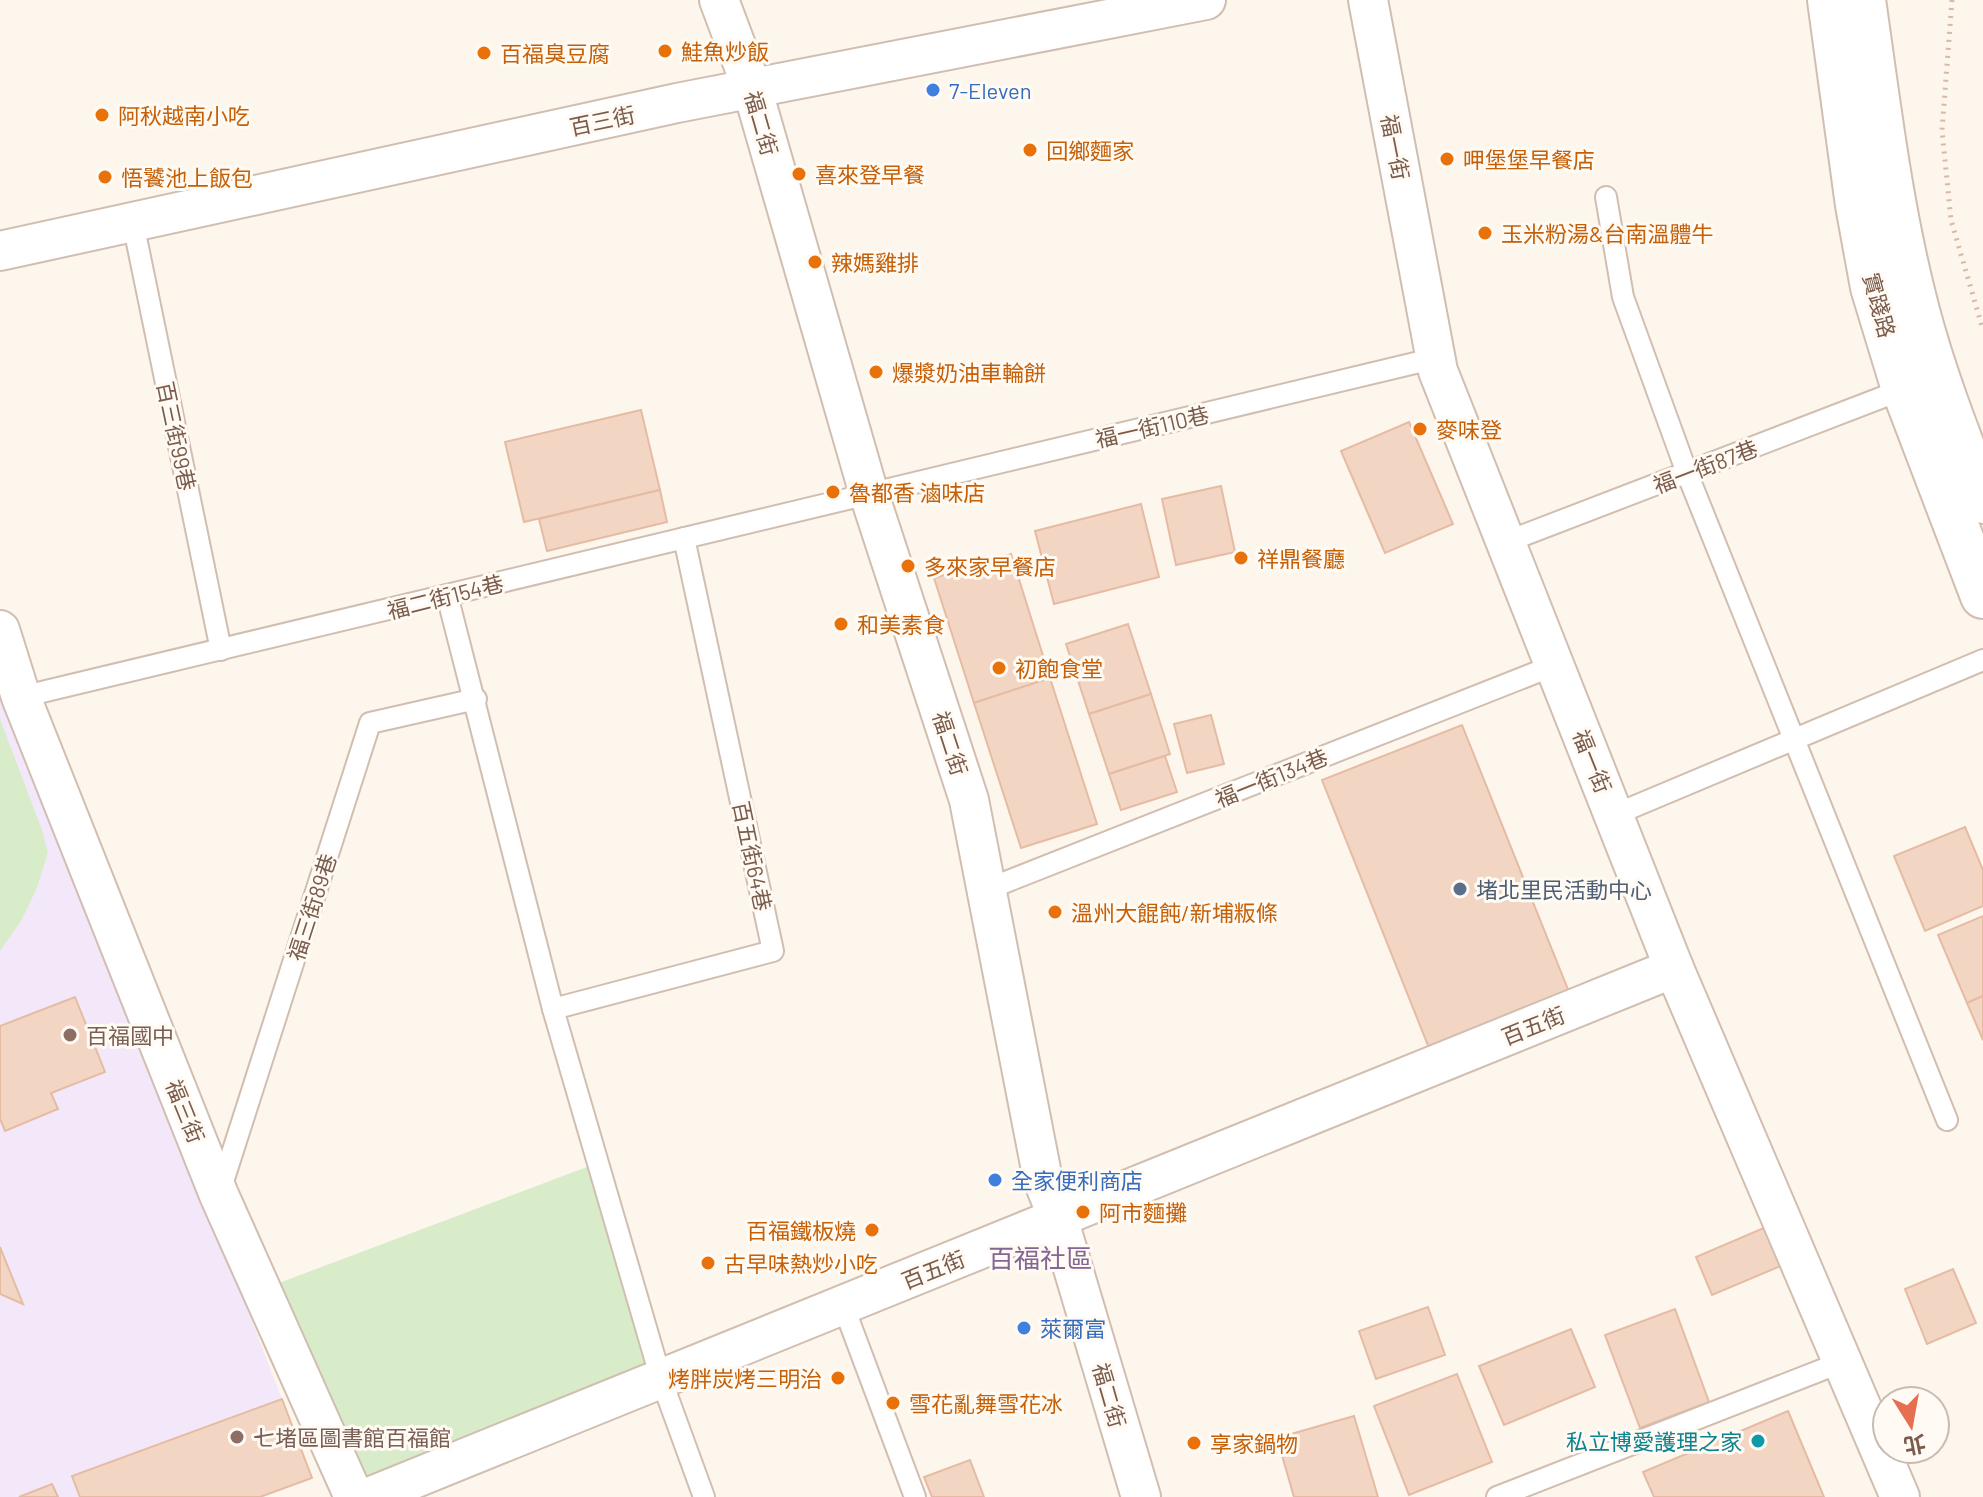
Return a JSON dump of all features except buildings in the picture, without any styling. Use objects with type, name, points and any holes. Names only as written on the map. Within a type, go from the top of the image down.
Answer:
[{"type":"street","name":"福二街","points":[[719,0],[752,88],[869,494],[969,800],[1043,1180],[1058,1218],[1141,1497]]},
{"type":"street","name":"百三街","points":[[0,251],[752,88],[1206,0]]},
{"type":"street","name":"福一街","points":[[1368,0],[1438,371],[1674,968],[1900,1497]]},
{"type":"street","name":"實踐路","points":[[1830,0],[1856,191],[1873,287],[1904,389],[1983,596]]},
{"type":"street","name":"實踐路","points":[[1863,0],[1892,200],[1917,312],[1949,413],[1983,501]]},
{"type":"street","name":"福三街","points":[[0,630],[21,697],[219,1195],[354,1497]]},
{"type":"street","name":"百五街","points":[[369,1497],[1674,968]]},
{"type":"lane","points":[[1606,197],[1623,297],[1687,473],[1947,1120]]},
{"type":"lane","name":"百三街99巷","points":[[133,223],[221,650]]},
{"type":"lane","name":"福一街110巷","points":[[869,494],[1436,358]]},
{"type":"lane","name":"福一街87巷","points":[[1506,542],[1904,389]]},
{"type":"lane","name":"福二街154巷","points":[[21,697],[869,494]]},
{"type":"lane","name":"百五街64巷","points":[[553,1009],[773,951],[684,538]]},
{"type":"lane","points":[[447,595],[553,1009],[661,1379],[704,1497]]},
{"type":"lane","points":[[1614,815],[1983,660]]},
{"type":"lane","name":"福一街134巷","points":[[988,889],[1555,665]]},
{"type":"lane","name":"福三街89巷","points":[[219,1195],[370,723],[476,699]]},
{"type":"lane","points":[[843,1305],[915,1497]]},
{"type":"lane","points":[[1497,1497],[1842,1362]]},
{"type":"path","points":[[1952,0],[1942,130],[1951,220],[1983,330]]},
{"type":"shaded area","name":"百福國中","points":[[0,672],[282,1399],[73,1476],[80,1497],[0,1497]]},
{"type":"green space","points":[[0,719],[48,853],[36,890],[21,921],[0,951]]},
{"type":"green space","points":[[600,1162],[661,1379],[369,1497],[271,1286]]},
{"type":"place","name":"鮭魚炒飯","points":[[665,51]]},
{"type":"place","name":"百福臭豆腐","points":[[484,53]]},
{"type":"place","name":"7-Eleven","points":[[933,90]]},
{"type":"place","name":"阿秋越南小吃","points":[[102,115]]},
{"type":"place","name":"回鄉麵家","points":[[1030,150]]},
{"type":"place","name":"呷堡堡早餐店","points":[[1447,159]]},
{"type":"place","name":"喜來登早餐","points":[[799,174]]},
{"type":"place","name":"悟饕池上飯包","points":[[105,177]]},
{"type":"place","name":"玉米粉湯&台南溫體牛","points":[[1485,233]]},
{"type":"place","name":"辣媽雞排","points":[[815,262]]},
{"type":"place","name":"爆漿奶油車輪餅","points":[[876,372]]},
{"type":"place","name":"麥味登","points":[[1420,429]]},
{"type":"place","name":"魯都香 滷味店","points":[[833,492]]},
{"type":"place","name":"祥鼎餐廳","points":[[1241,558]]},
{"type":"place","name":"多來家早餐店","points":[[908,566]]},
{"type":"place","name":"和美素食","points":[[841,624]]},
{"type":"place","name":"初飽食堂","points":[[999,668]]},
{"type":"place","name":"堵北里民活動中心","points":[[1460,889]]},
{"type":"place","name":"溫州大餛飩/新埔粄條","points":[[1055,912]]},
{"type":"place","name":"百福國中","points":[[70,1035]]},
{"type":"place","name":"全家便利商店","points":[[995,1180]]},
{"type":"place","name":"阿市麵攤","points":[[1083,1212]]},
{"type":"place","name":"百福鐵板燒","points":[[872,1230]]},
{"type":"place","name":"古早味熱炒小吃","points":[[708,1263]]},
{"type":"place","name":"萊爾富","points":[[1024,1328]]},
{"type":"place","name":"烤胖炭烤三明治","points":[[838,1378]]},
{"type":"place","name":"雪花亂舞雪花冰","points":[[893,1403]]},
{"type":"place","name":"七堵區圖書館百福館","points":[[237,1437]]},
{"type":"place","name":"私立博愛護理之家","points":[[1758,1441]]},
{"type":"place","name":"享家鍋物","points":[[1194,1443]]},
{"type":"district","name":"百福社區","points":[[1040,1257]]}]
